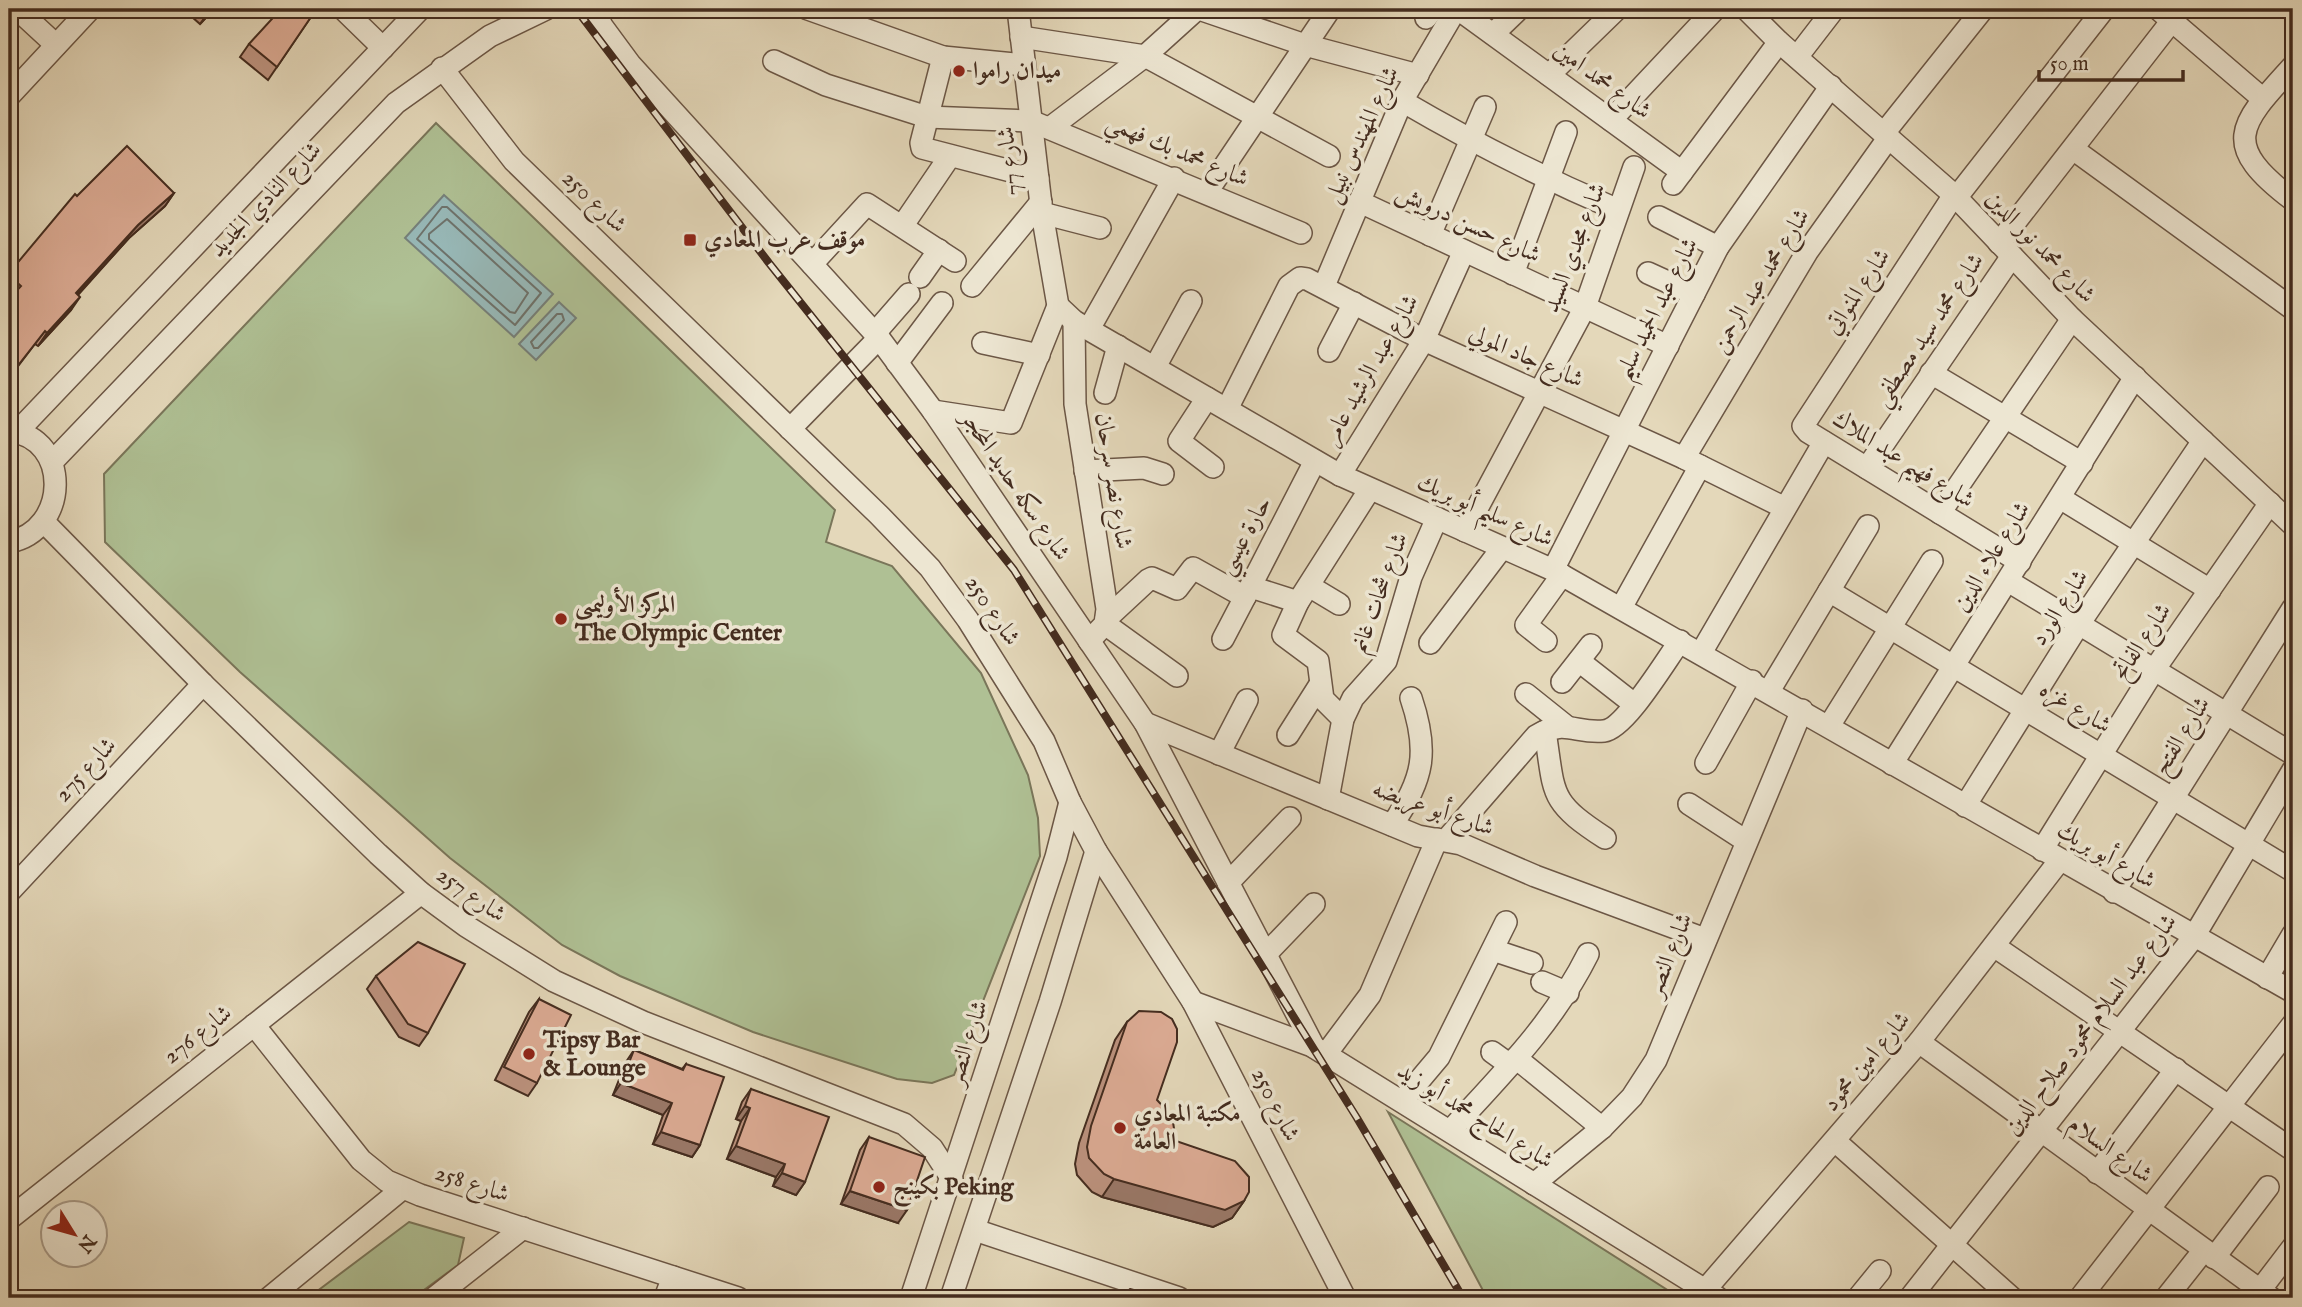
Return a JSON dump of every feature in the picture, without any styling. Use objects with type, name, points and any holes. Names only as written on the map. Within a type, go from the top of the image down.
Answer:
[{"type":"street","points":[[17,9],[56,45]]},
{"type":"street","points":[[9,96],[90,9]]},
{"type":"street","points":[[343,9],[383,48]]},
{"type":"street","name":"شارع النادي الجديد","points":[[13,431],[420,9]]},
{"type":"street","name":"شارع النادي الجديد","points":[[52,462],[396,103],[491,36],[545,9]]},
{"type":"street","name":"شارع سكه حديد المحجر","points":[[594,9],[602,26],[631,64],[877,336],[933,411],[1145,723],[1265,956],[1320,1050]]},
{"type":"street","points":[[808,9],[943,57],[1024,65]]},
{"type":"street","name":"شارع 77","points":[[1018,9],[1024,65],[1041,124],[1038,178],[1042,207],[1074,319]]},
{"type":"street","points":[[774,61],[826,85],[927,117],[1041,124],[1144,56],[1198,9],[1305,46],[1418,75]]},
{"type":"street","points":[[1207,192],[1330,9]]},
{"type":"street","name":"شارع محمد امين","points":[[1457,9],[1611,120],[1678,178],[1779,42]]},
{"type":"street","name":"شارع المهندس نبيل","points":[[1324,286],[1402,101],[1457,9]]},
{"type":"street","points":[[1493,34],[1519,9]]},
{"type":"street","points":[[1549,75],[1617,9]]},
{"type":"street","points":[[1611,120],[1715,9]]},
{"type":"street","name":"شارع محمد نور الدين","points":[[1746,9],[1779,42],[1955,196],[2072,319],[2293,524]]},
{"type":"street","points":[[1797,57],[1833,9]]},
{"type":"street","name":"شارع محمد عبد الرحمن","points":[[1621,608],[1692,462],[1807,252],[1886,135],[1983,9]]},
{"type":"street","name":"شارع المنواتي","points":[[1806,418],[1955,196],[2104,9]]},
{"type":"street","points":[[2171,13],[2263,99]]},
{"type":"street","name":"شارع محمد سيد مصطفي","points":[[1867,468],[1931,373],[2005,249],[2171,13]]},
{"type":"street","points":[[1021,37],[1144,56],[1329,156]]},
{"type":"street","points":[[943,57],[922,148],[1038,178]]},
{"type":"street","points":[[2293,66],[2263,99],[2248,122],[2246,149],[2253,166],[2293,200]]},
{"type":"street","name":"شارع 250","points":[[442,68],[514,161],[930,568],[968,620],[1044,741],[1070,802],[1096,851],[1192,1002],[1345,1298]]},
{"type":"street","name":"شارع عبد الحميد سليم","points":[[1546,641],[1526,625],[1558,573],[1624,430],[1718,247],[1831,86]]},
{"type":"street","points":[[1402,101],[1470,141],[1548,180],[1618,210]]},
{"type":"street","points":[[1430,235],[1485,107]]},
{"type":"street","name":"شارع محمد بك فهمي","points":[[1041,124],[1301,233]]},
{"type":"street","points":[[1513,274],[1566,132]]},
{"type":"street","points":[[2073,149],[2293,309]]},
{"type":"street","points":[[902,225],[950,156]]},
{"type":"street","name":"شارع مجدي السيد","points":[[1465,531],[1585,307],[1634,167]]},
{"type":"street","points":[[933,411],[1007,424],[1013,420],[1039,355],[1074,319],[1174,178]]},
{"type":"street","name":"شارع حسن درويش","points":[[1360,202],[1668,346]]},
{"type":"street","points":[[790,429],[877,336],[915,286],[947,255],[867,204],[813,264]]},
{"type":"street","points":[[972,286],[1042,207],[1100,228]]},
{"type":"street","points":[[1660,217],[1718,247]]},
{"type":"street","name":"شارع عبد الرشيد عامر","points":[[1339,475],[1424,340],[1464,251]]},
{"type":"street","points":[[1648,273],[1694,294]]},
{"type":"street","points":[[1227,409],[1289,286],[1300,278],[1324,286]]},
{"type":"street","name":"شارع جاد المولي","points":[[1324,286],[1424,340],[1624,430],[1785,508]]},
{"type":"street","points":[[1155,367],[1191,301]]},
{"type":"street","points":[[898,363],[942,303]]},
{"type":"street","points":[[1329,351],[1354,303]]},
{"type":"street","name":"شارع سليم أبو بريك","points":[[1074,319],[1339,475],[1558,573],[1802,710],[1892,764]]},
{"type":"street","name":"شارع نصر سرحان","points":[[1074,319],[1075,404],[1106,621]]},
{"type":"street","points":[[1940,513],[2072,319]]},
{"type":"street","points":[[983,343],[1039,355]]},
{"type":"street","points":[[1105,393],[1118,346]]},
{"type":"street","points":[[1931,373],[2082,463]]},
{"type":"street","name":"شارع علاء الدين","points":[[1892,764],[2135,377]]},
{"type":"street","points":[[1207,398],[1179,441],[1213,467]]},
{"type":"street","name":"شارع فهيم عبد الملاك","points":[[1806,418],[1803,426],[1824,442],[2020,562]]},
{"type":"street","points":[[9,542],[32,533],[44,522],[56,493],[52,462],[43,449],[13,431]]},
{"type":"street","name":"شارع الورد","points":[[1965,806],[2079,624],[2203,441]]},
{"type":"street","points":[[1700,653],[1824,442]]},
{"type":"street","name":"حارة عيسي","points":[[1106,621],[1148,580],[1152,578],[1177,589],[1193,568],[1248,592],[1315,461]]},
{"type":"street","points":[[1085,471],[1144,468],[1163,474]]},
{"type":"street","points":[[1343,719],[1332,711],[1319,686],[1318,661],[1283,635],[1303,594],[1370,489]]},
{"type":"street","points":[[2060,498],[2210,590]]},
{"type":"street","name":"شارع الفاتح","points":[[2051,855],[2101,755],[2154,670],[2270,503]]},
{"type":"street","name":"شارع شحات غانم","points":[[1328,799],[1343,719],[1353,698],[1386,660],[1411,577],[1437,519]]},
{"type":"street","name":"شارع 257","points":[[44,522],[202,684],[421,893],[554,981],[643,1022],[904,1124],[932,1148],[952,1179]]},
{"type":"street","points":[[1706,763],[1829,591],[1868,526]]},
{"type":"street","points":[[1430,643],[1502,548]]},
{"type":"street","points":[[1829,726],[1933,561]]},
{"type":"street","points":[[2008,581],[2293,754]]},
{"type":"street","name":"شارع غزه","points":[[1829,591],[2293,871]]},
{"type":"street","points":[[1223,639],[1248,592],[1303,594],[1339,604]]},
{"type":"street","name":"شارع الفتح","points":[[2114,892],[2293,608]]},
{"type":"street","points":[[1089,641],[1106,621],[1177,676]]},
{"type":"street","points":[[1320,1050],[1370,995],[1441,839],[1528,744],[1555,728],[1601,732],[1614,728],[1680,641]]},
{"type":"street","points":[[1562,682],[1585,653],[1634,704]]},
{"type":"street","name":"شارع 275","points":[[9,892],[202,684]]},
{"type":"street","points":[[1288,735],[1319,686]]},
{"type":"street","points":[[1525,694],[1555,728],[1556,794],[1563,807],[1605,838]]},
{"type":"street","points":[[1392,825],[1412,797],[1422,764],[1422,730],[1411,698]]},
{"type":"street","points":[[1219,754],[1247,700]]},
{"type":"street","name":"شارع النصر","points":[[1534,1184],[1602,1129],[1632,1097],[1656,1060],[1802,710]]},
{"type":"street","name":"شارع أبو عريضه","points":[[1145,723],[1418,836],[1441,839],[1705,939]]},
{"type":"street","name":"شارع أبو بريك","points":[[1892,764],[2293,992]]},
{"type":"street","name":"شارع عبد السلام محمود صلاح الدين","points":[[1910,1298],[2193,937],[2293,770]]},
{"type":"street","name":"شارع النصر","points":[[911,1298],[1052,870],[1070,802]]},
{"type":"street","points":[[1689,804],[1746,841]]},
{"type":"street","points":[[1228,883],[1290,818]]},
{"type":"street","points":[[951,1298],[1096,851]]},
{"type":"street","name":"شارع امين محمود","points":[[1712,1294],[1919,1042],[1994,946],[2051,855]]},
{"type":"street","name":"شارع 276","points":[[9,1219],[421,893]]},
{"type":"street","points":[[1265,956],[1314,904]]},
{"type":"street","points":[[1402,1101],[1439,1057],[1506,922]]},
{"type":"street","points":[[2267,978],[2293,934]]},
{"type":"street","points":[[1994,946],[2293,1150]]},
{"type":"street","points":[[1493,950],[1568,993]]},
{"type":"street","points":[[1450,1131],[1513,1062],[1568,993],[1588,954]]},
{"type":"street","name":"شارع الحاج محمد أبو زيد","points":[[1192,1002],[1320,1050],[1712,1294]]},
{"type":"street","points":[[2080,1298],[2293,1024]]},
{"type":"street","name":"شارع 258","points":[[254,1025],[361,1160],[402,1189],[738,1298]]},
{"type":"street","name":"شارع السلام","points":[[1919,1042],[2209,1254],[2262,1296]]},
{"type":"street","points":[[1492,1052],[1513,1062],[1602,1129]]},
{"type":"street","points":[[2097,1173],[2176,1069]]},
{"type":"street","points":[[1835,1141],[2012,1298]]},
{"type":"street","points":[[2166,1298],[2268,1187]]},
{"type":"street","points":[[269,1298],[402,1189]]},
{"type":"street","points":[[434,1298],[523,1228]]},
{"type":"street","points":[[975,1230],[1180,1298]]},
{"type":"street","points":[[2262,1296],[2293,1247]]},
{"type":"street","points":[[1858,1298],[1880,1271]]},
{"type":"street","points":[[665,1298],[673,1277]]},
{"type":"green space","name":"المركز الأوليمبى The Olympic Center","points":[[436,123],[835,510],[826,542],[892,566],[981,673],[1028,775],[1038,818],[1040,856],[954,1075],[932,1083],[897,1079],[753,1032],[620,976],[562,945],[450,858],[240,672],[105,542],[104,474]]},
{"type":"green space","points":[[1388,1112],[1680,1298],[1487,1298]]},
{"type":"green space","points":[[409,1222],[464,1238],[458,1265],[413,1298],[308,1298]]},
{"type":"water","points":[[444,195],[553,294],[514,337],[405,238]]},
{"type":"water","points":[[559,302],[576,318],[536,360],[519,344]]},
{"type":"building","points":[[281,9],[307,9],[313,14],[277,67],[249,44]]},
{"type":"building","points":[[127,146],[174,193],[138,225],[76,293],[80,297],[47,333],[45,331],[16,368],[9,368],[9,299],[21,286],[9,273],[75,194],[77,196]]},
{"type":"building","points":[[418,942],[465,964],[428,1033],[408,1024],[376,976]]},
{"type":"building","name":"Tipsy Bar & Lounge","points":[[539,999],[571,1015],[537,1083],[504,1067]]},
{"type":"building","name":"مكتبة المعادي العامة","points":[[1139,1011],[1161,1012],[1172,1019],[1177,1029],[1177,1042],[1157,1100],[1172,1116],[1176,1141],[1235,1161],[1249,1177],[1249,1192],[1244,1201],[1225,1210],[1114,1179],[1104,1174],[1089,1158],[1087,1147],[1091,1126],[1127,1022]]},
{"type":"building","points":[[634,1050],[683,1070],[686,1064],[724,1077],[700,1145],[661,1132],[672,1103],[621,1083]]},
{"type":"building","points":[[751,1089],[829,1117],[805,1182],[782,1173],[785,1164],[736,1146],[750,1108],[745,1106]]},
{"type":"building","name":"بكينج Peking","points":[[869,1137],[925,1157],[907,1210],[850,1191]]},
{"type":"building","points":[[1130,1289],[1164,1298],[1123,1298]]},
{"type":"railway","points":[[576,9],[769,263],[1014,570],[1357,1118],[1463,1298]]},
{"type":"place","name":"ميدان راموا","points":[[959,71]]},
{"type":"place","name":"موقف عرب المعادي","points":[[690,240]]},
{"type":"place","name":"المركز الأوليمبى The Olympic Center","points":[[561,619]]},
{"type":"place","name":"Tipsy Bar & Lounge","points":[[529,1054]]},
{"type":"place","name":"مكتبة المعادي العامة","points":[[1120,1128]]},
{"type":"place","name":"بكينج Peking","points":[[879,1187]]}]
